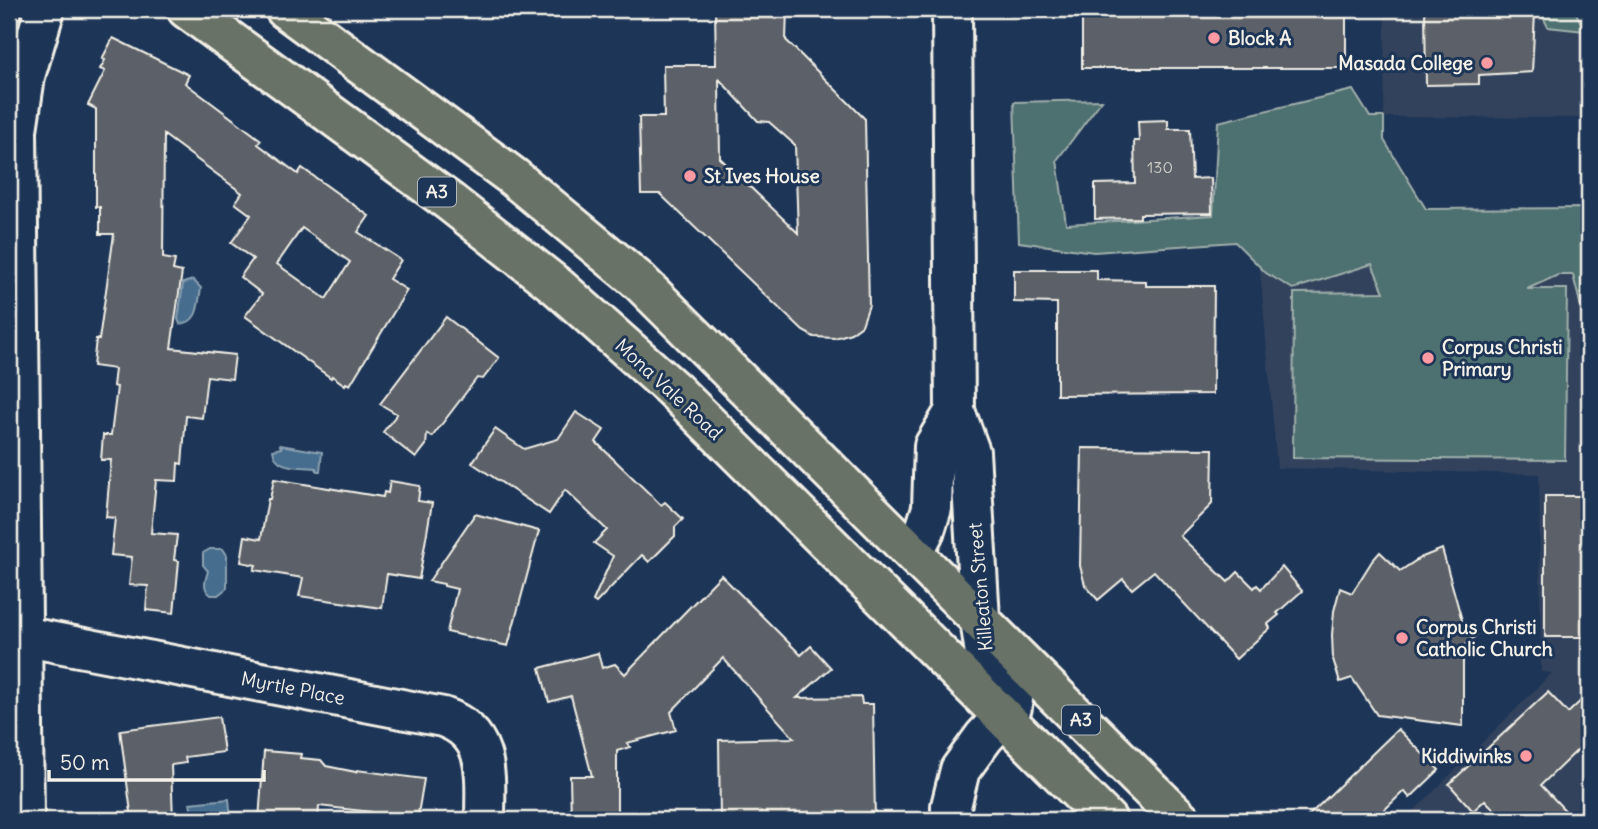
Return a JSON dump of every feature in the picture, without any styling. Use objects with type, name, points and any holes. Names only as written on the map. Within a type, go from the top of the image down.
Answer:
[{"type":"highway","name":"Mona Vale Road","points":[[187,9],[450,202],[558,287],[675,391],[1107,820]]},
{"type":"highway","name":"A3","points":[[285,9],[512,176],[639,281],[1181,820]]},
{"type":"street","points":[[24,820],[17,130],[24,76],[46,9]]},
{"type":"street","name":"Killeaton Street","points":[[952,9],[955,411],[970,452],[980,619],[986,661],[1007,684],[1013,698],[1012,707],[1004,718]]},
{"type":"street","points":[[913,552],[925,530],[932,508],[934,446],[955,411]]},
{"type":"street","name":"Myrtle Place","points":[[23,636],[443,717],[461,723],[475,740],[485,766],[485,820]]},
{"type":"street","points":[[951,820],[951,806],[960,769],[984,737],[1004,718]]},
{"type":"shaded area","name":"Masada College","points":[[1385,9],[1589,9],[1589,118],[1384,117]]},
{"type":"shaded area","name":"Corpus Christi Primary","points":[[1258,246],[1589,249],[1589,820],[1405,820],[1552,673],[1541,672],[1539,474],[1277,468]]},
{"type":"shaded area","points":[[193,280],[201,288],[196,312],[191,320],[180,324],[178,319],[183,283]]},
{"type":"shaded area","points":[[280,445],[322,452],[320,471],[316,468],[289,466],[278,461],[273,450],[281,448]]},
{"type":"shaded area","points":[[210,549],[223,549],[227,555],[227,588],[218,595],[211,595],[205,587],[208,571],[203,565],[203,553]]},
{"type":"shaded area","points":[[229,799],[231,820],[193,820],[190,803]]},
{"type":"green space","points":[[1539,9],[1576,13],[1585,31],[1548,27]]},
{"type":"green space","points":[[1353,90],[1370,117],[1384,117],[1384,140],[1426,209],[1589,208],[1589,307],[1581,307],[1573,275],[1558,275],[1527,289],[1567,289],[1565,460],[1293,458],[1294,293],[1384,292],[1372,264],[1293,289],[1266,273],[1235,242],[1094,252],[1019,242],[1014,102],[1102,100],[1057,160],[1066,224],[1213,215],[1218,122]]},
{"type":"building","name":"St Ives House","points":[[715,9],[787,9],[786,40],[865,119],[869,305],[862,325],[851,333],[835,338],[814,337],[803,331],[660,194],[641,194],[639,117],[664,117],[663,65],[716,65]],"holes":[[[719,79],[758,121],[769,122],[795,145],[798,233],[720,158]]]},
{"type":"building","name":"Block A","points":[[1082,9],[1346,9],[1346,68],[1082,68]]},
{"type":"building","points":[[1425,9],[1489,9],[1535,13],[1532,72],[1479,75],[1479,84],[1426,85]]},
{"type":"building","points":[[113,38],[189,75],[185,83],[261,140],[258,144],[298,174],[302,168],[369,216],[358,232],[401,260],[389,279],[407,290],[350,385],[345,385],[332,376],[331,378],[245,316],[262,294],[240,277],[253,259],[231,243],[251,215],[235,203],[242,193],[164,135],[163,258],[175,260],[173,270],[182,272],[171,348],[235,355],[232,379],[207,376],[202,418],[186,416],[182,464],[178,463],[177,481],[156,480],[151,533],[177,535],[174,560],[179,561],[174,613],[146,610],[148,586],[129,585],[132,557],[111,555],[115,518],[106,517],[111,460],[101,460],[103,435],[111,435],[117,387],[113,386],[115,369],[93,366],[114,234],[100,234],[100,207],[96,207],[96,109],[88,105],[105,71],[100,69],[105,60],[102,59]],"holes":[[[302,228],[350,262],[326,299],[277,264]]]},
{"type":"building","points":[[1168,120],[1168,129],[1190,129],[1192,179],[1211,178],[1212,213],[1140,214],[1140,218],[1095,219],[1095,184],[1135,183],[1134,141],[1139,141],[1138,121]]},
{"type":"building","points":[[1014,270],[1097,270],[1097,280],[1146,281],[1146,286],[1214,286],[1213,394],[1057,395],[1057,303],[1014,302]]},
{"type":"building","points":[[446,317],[499,358],[483,379],[477,378],[432,437],[427,434],[426,445],[416,458],[383,432],[397,414],[380,404]]},
{"type":"building","points":[[576,412],[604,430],[596,442],[661,505],[665,502],[683,519],[675,527],[675,536],[649,562],[642,555],[596,603],[593,601],[613,556],[594,543],[607,530],[565,490],[549,514],[472,463],[495,429],[524,449],[558,439]]},
{"type":"building","points":[[1082,448],[1213,449],[1212,504],[1180,536],[1228,582],[1238,572],[1254,588],[1257,585],[1261,589],[1282,567],[1302,591],[1277,613],[1279,615],[1268,624],[1270,628],[1236,659],[1154,571],[1132,589],[1123,579],[1098,600],[1085,585],[1080,566]]},
{"type":"building","points":[[274,479],[383,497],[384,492],[388,493],[390,481],[420,486],[418,501],[432,503],[419,579],[387,574],[382,608],[299,596],[303,578],[254,570],[256,565],[241,562],[245,536],[261,539]]},
{"type":"building","points":[[1545,496],[1589,496],[1589,637],[1545,637]]},
{"type":"building","points":[[475,514],[539,531],[508,646],[447,632],[457,589],[429,581]]},
{"type":"building","name":"Corpus Christi Catholic Church","points":[[1442,549],[1463,624],[1476,635],[1463,648],[1463,726],[1377,715],[1352,678],[1340,682],[1333,659],[1334,611],[1340,588],[1352,593],[1380,552],[1400,571],[1420,558]]},
{"type":"building","points":[[721,575],[801,655],[811,646],[831,668],[797,698],[861,697],[862,704],[873,704],[875,820],[720,820],[719,740],[794,738],[723,658],[671,712],[676,730],[627,743],[630,747],[617,751],[617,820],[571,820],[570,776],[592,776],[571,696],[549,702],[540,668],[598,653],[602,668],[615,664],[625,674]]},
{"type":"building","name":"Kiddiwinks","points":[[1548,692],[1568,713],[1589,693],[1589,739],[1541,785],[1574,820],[1504,820],[1485,800],[1473,811],[1449,784]]},
{"type":"building","points":[[219,717],[224,752],[185,757],[186,763],[171,765],[173,820],[132,820],[120,730]]},
{"type":"building","points":[[1398,729],[1439,770],[1410,798],[1404,791],[1374,820],[1304,820]]},
{"type":"building","points":[[264,751],[301,754],[300,758],[321,760],[326,766],[356,772],[424,779],[417,820],[370,820],[371,812],[319,806],[318,820],[259,820]]},
{"type":"place","name":"Block A","points":[[1214,38]]},
{"type":"place","name":"Masada College","points":[[1487,63]]},
{"type":"place","name":"St Ives House","points":[[690,176]]},
{"type":"place","name":"Corpus Christi Primary","points":[[1428,358]]},
{"type":"place","name":"Corpus Christi Catholic Church","points":[[1402,638]]},
{"type":"place","name":"Kiddiwinks","points":[[1526,756]]}]
